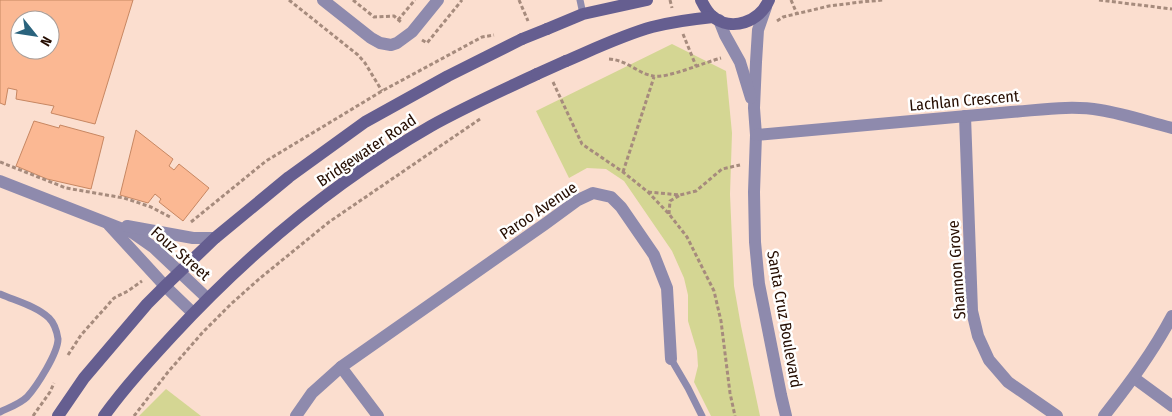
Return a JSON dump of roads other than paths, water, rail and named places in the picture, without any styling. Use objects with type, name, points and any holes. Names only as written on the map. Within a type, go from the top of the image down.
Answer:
[{"type":"street","points":[[323,0],[371,38],[380,43],[391,45],[412,32],[438,0]]},
{"type":"street","name":"Bridgewater Road","points":[[58,416],[84,378],[147,304],[215,238],[288,177],[366,122],[448,76],[522,39],[583,14],[644,0]]},
{"type":"street","points":[[701,0],[706,9],[716,19]]},
{"type":"street","name":"Bridgewater Road","points":[[104,416],[148,362],[193,313],[229,277],[283,229],[348,180],[431,126],[537,74],[622,37],[650,27],[677,21],[716,19],[732,24],[745,23],[757,17],[769,2]]},
{"type":"street","name":"Santa Cruz Boulevard","points":[[769,2],[758,30],[756,62],[754,108],[756,135],[755,242],[759,284],[786,416]]},
{"type":"street","name":"Santa Cruz Boulevard","points":[[716,19],[740,62],[754,108]]},
{"type":"street","name":"Lachlan Crescent","points":[[756,135],[1078,108],[1125,115],[1172,128]]},
{"type":"street","name":"Shannon Grove","points":[[965,116],[972,311],[978,336],[989,360],[1008,382],[1057,416]]},
{"type":"street","name":"Fouz Street","points":[[0,181],[133,233],[153,247],[208,298]]},
{"type":"street","name":"Paroo Avenue","points":[[296,416],[312,393],[341,367],[578,200],[593,193],[611,197],[621,207],[654,254],[667,288],[671,359]]},
{"type":"street","name":"Fouz Street","points":[[105,222],[175,236],[215,238]]},
{"type":"street","name":"Fouz Street","points":[[105,222],[193,313]]},
{"type":"street","points":[[1104,416],[1152,352],[1172,316]]},
{"type":"street","points":[[341,367],[378,416]]},
{"type":"street","points":[[1134,378],[1172,406]]},
{"type":"lane","points":[[580,0],[583,14]]},
{"type":"lane","points":[[0,294],[37,310],[49,318],[55,327],[58,340],[54,354],[44,373],[26,398],[0,412]]},
{"type":"lane","name":"Paroo Avenue","points":[[671,359],[702,416]]}]
